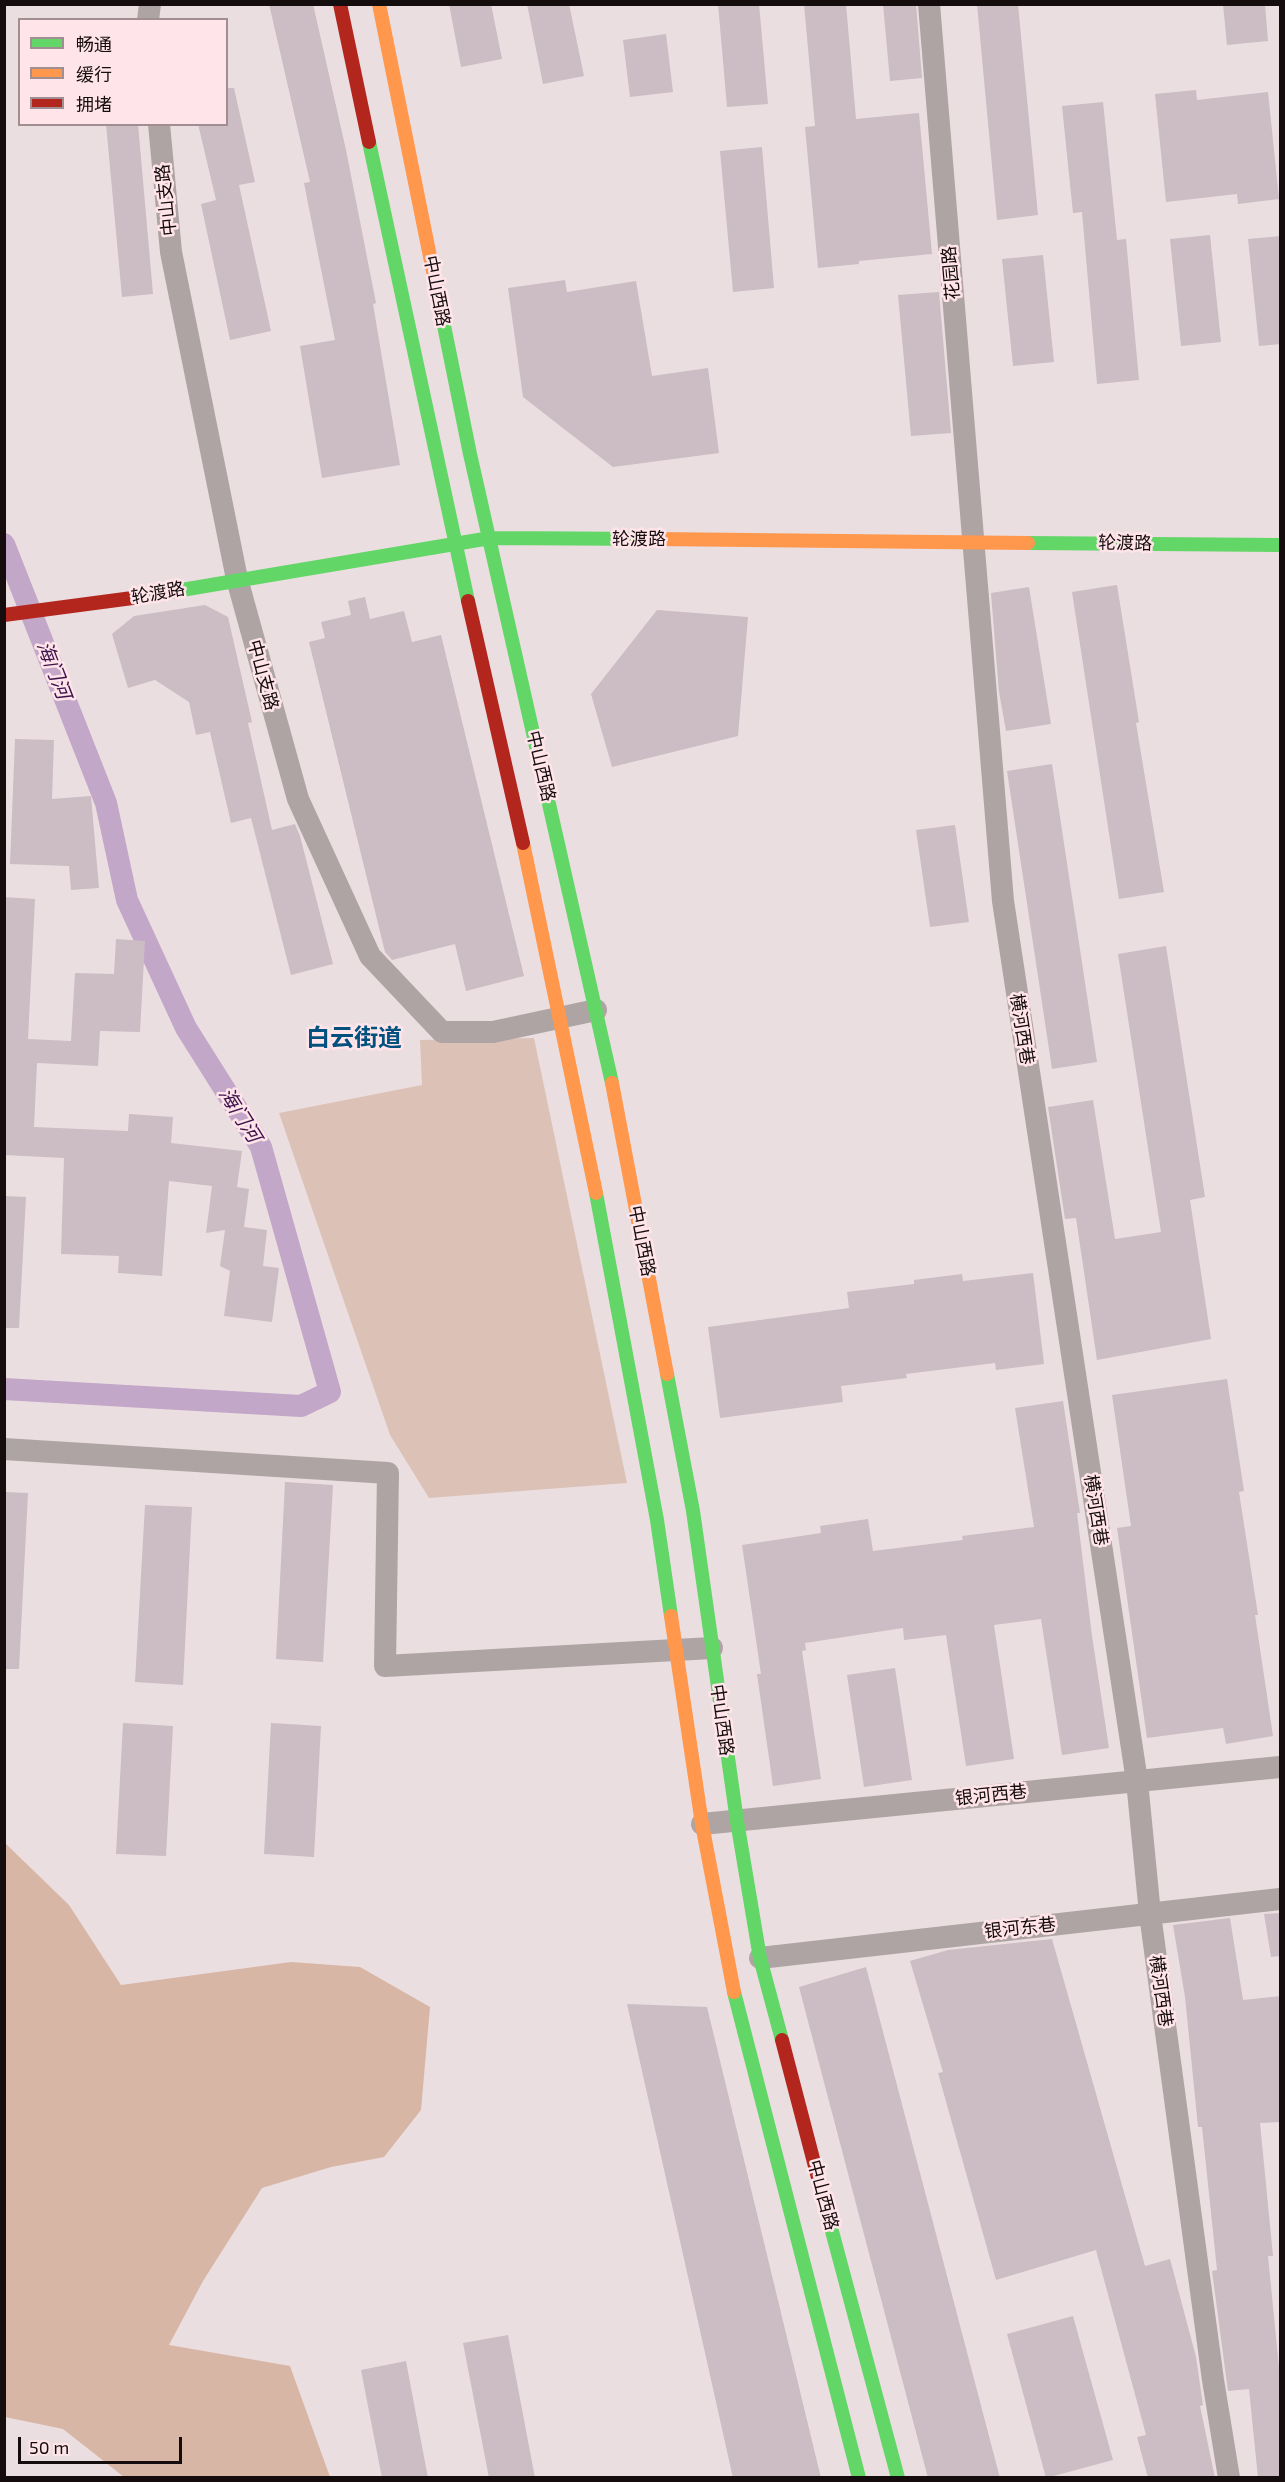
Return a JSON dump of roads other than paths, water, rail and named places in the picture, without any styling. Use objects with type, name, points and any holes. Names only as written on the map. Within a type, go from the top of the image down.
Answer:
[{"type":"main road","name":"中山西路","points":[[340,4],[454,542],[561,1018],[588,1149],[655,1508],[702,1824],[727,1967],[859,2478]]},
{"type":"main road","name":"中山西路","points":[[379,4],[470,454],[618,1108],[690,1500],[737,1821],[760,1958],[898,2478]]},
{"type":"main road","name":"轮渡路","points":[[4,615],[77,607],[454,542],[490,538],[1281,545]]},
{"type":"street","name":"花园路","points":[[929,4],[972,541]]},
{"type":"street","name":"中山支路","points":[[159,126],[171,252],[237,579],[298,800],[370,956],[442,1032],[493,1032],[596,1010]]},
{"type":"street","name":"横河西巷","points":[[972,541],[1003,901],[1137,1781],[1150,1914],[1213,2379],[1229,2478]]},
{"type":"street","points":[[4,1449],[388,1473],[385,1666],[712,1648]]},
{"type":"street","name":"银河西巷","points":[[702,1824],[1281,1767]]},
{"type":"street","name":"银河东巷","points":[[760,1958],[1281,1899]]},
{"type":"waterway","name":"海门河","points":[[4,544],[106,803],[127,900],[186,1028],[261,1147],[330,1392],[301,1406],[4,1389]]},
{"type":"district","name":"白云街道","points":[[354,1038]]}]
